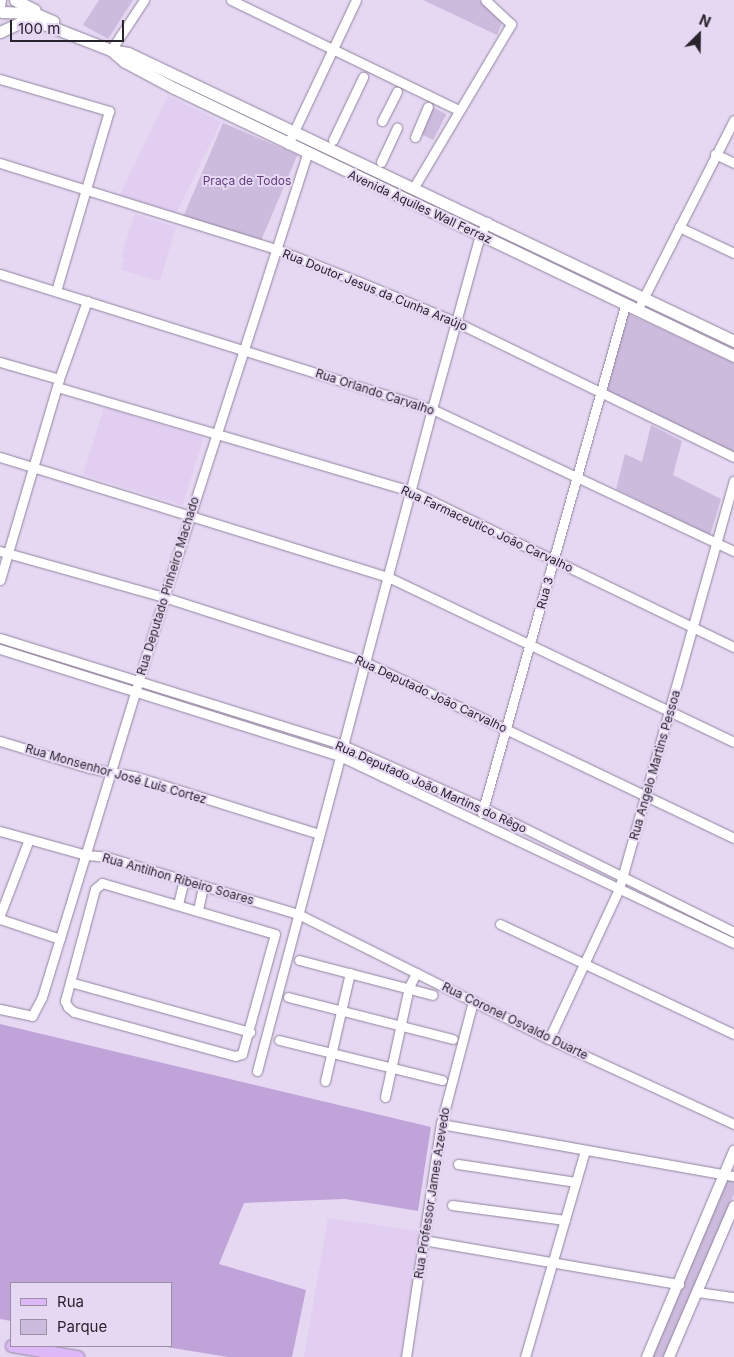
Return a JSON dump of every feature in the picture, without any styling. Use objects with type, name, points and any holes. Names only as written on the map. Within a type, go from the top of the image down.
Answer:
[{"type":"main road","points":[[15,0],[56,23]]},
{"type":"main road","name":"Avenida Aquiles Wall Ferraz","points":[[1,10],[34,13],[111,50],[128,53],[414,187],[734,341]]},
{"type":"main road","points":[[1,10],[6,20],[1,32]]},
{"type":"main road","name":"Avenida Aquiles Wall Ferraz","points":[[1,32],[28,22],[80,36]]},
{"type":"main road","name":"Avenida Aquiles Wall Ferraz","points":[[111,50],[125,62],[288,144],[625,306],[734,356]]},
{"type":"main road","points":[[18,1347],[78,1357]]},
{"type":"street","points":[[1,0],[1,10]]},
{"type":"street","points":[[231,0],[333,51],[459,110]]},
{"type":"street","points":[[288,144],[318,89],[356,0]]},
{"type":"street","points":[[414,187],[510,24],[486,0]]},
{"type":"street","points":[[111,50],[143,2]]},
{"type":"street","points":[[333,140],[363,77]]},
{"type":"street","points":[[0,79],[109,111],[56,291]]},
{"type":"street","points":[[382,121],[396,92]]},
{"type":"street","points":[[415,137],[428,107]]},
{"type":"street","points":[[636,311],[734,120]]},
{"type":"street","points":[[381,162],[397,128]]},
{"type":"street","name":"Rua Deputado Pinheiro Machado","points":[[0,1009],[29,1017],[39,1006],[164,597],[307,153]]},
{"type":"street","points":[[715,154],[734,163]]},
{"type":"street","name":"Rua Doutor Jesus da Cunha Araújo","points":[[0,163],[276,249],[456,322],[734,457]]},
{"type":"street","points":[[256,1071],[432,409],[480,235],[486,222]]},
{"type":"street","points":[[679,227],[734,253]]},
{"type":"street","name":"Rua Orlando Carvalho","points":[[0,274],[432,409],[575,474],[734,551]]},
{"type":"street","points":[[0,580],[4,552],[34,467],[58,383],[87,302]]},
{"type":"street","name":"Rua 3","points":[[480,822],[504,728],[531,645],[575,474],[601,392],[625,306]]},
{"type":"street","name":"Rua Farmaceutico João Carvalho","points":[[0,362],[216,435],[411,492],[734,647]]},
{"type":"street","points":[[0,457],[388,577],[734,742]]},
{"type":"street","name":"Rua Angelo Martins Pessoa","points":[[549,1039],[586,965],[620,889],[734,481]]},
{"type":"street","name":"Rua Deputado João Carvalho","points":[[4,552],[164,597],[365,662],[734,838]]},
{"type":"street","name":"Rua Deputado João Martins do Rêgo","points":[[0,638],[343,745],[484,808],[734,932]]},
{"type":"street","name":"Rua Deputado João Martins do Rêgo","points":[[0,650],[340,756],[734,944]]},
{"type":"street","name":"Rua Monsenhor José Luis Cortez","points":[[0,741],[110,773],[134,776],[319,834]]},
{"type":"street","name":"Rua Antilhon Ribeiro Soares","points":[[0,831],[86,855],[107,857],[298,914]]},
{"type":"street","points":[[0,914],[29,839]]},
{"type":"street","points":[[178,904],[184,880]]},
{"type":"street","points":[[102,883],[198,910],[275,934],[245,1050],[235,1056],[74,1012],[65,1001],[94,889],[102,883]]},
{"type":"street","points":[[198,910],[203,886]]},
{"type":"street","name":"Rua Coronel Osvaldo Duarte","points":[[298,914],[549,1039],[734,1124]]},
{"type":"street","points":[[0,919],[60,939]]},
{"type":"street","points":[[500,924],[734,1034]]},
{"type":"street","points":[[299,960],[409,987],[433,995]]},
{"type":"street","points":[[325,1081],[350,973]]},
{"type":"street","points":[[385,1097],[409,987],[416,973]]},
{"type":"street","points":[[70,982],[250,1032]]},
{"type":"street","points":[[288,997],[453,1039]]},
{"type":"street","name":"Rua Professor James Azevedo","points":[[406,1357],[441,1124],[473,1001]]},
{"type":"street","points":[[279,1040],[442,1080]]},
{"type":"street","points":[[441,1124],[729,1175]]},
{"type":"street","points":[[526,1357],[585,1151]]},
{"type":"street","points":[[647,1357],[729,1175],[734,1152]]},
{"type":"street","points":[[458,1164],[576,1182]]},
{"type":"street","points":[[452,1205],[565,1220]]},
{"type":"street","points":[[669,1357],[734,1206]]},
{"type":"street","points":[[423,1240],[552,1264],[679,1284]]},
{"type":"street","points":[[697,1292],[734,1297]]},
{"type":"shaded area","points":[[168,96],[221,122],[173,221],[120,195]]},
{"type":"shaded area","points":[[135,214],[176,227],[160,281],[121,270],[124,259],[121,257]]},
{"type":"shaded area","points":[[104,407],[203,437],[183,505],[83,475]]},
{"type":"shaded area","points":[[0,1024],[431,1127],[418,1211],[345,1199],[244,1203],[219,1264],[306,1290],[292,1357],[228,1357],[166,1347],[172,1347],[172,1282],[10,1282],[10,1321],[0,1319]]},
{"type":"shaded area","points":[[328,1218],[420,1231],[402,1357],[304,1357]]},
{"type":"green space","points":[[99,0],[133,0],[108,39],[83,25]]},
{"type":"green space","points":[[423,0],[479,0],[502,23],[497,35]]},
{"type":"green space","points":[[432,107],[446,114],[433,140],[419,133]]},
{"type":"green space","name":"Praça de Todos","points":[[223,123],[298,155],[258,249],[183,217]]},
{"type":"green space","points":[[625,312],[734,363],[734,454],[603,390]]},
{"type":"green space","points":[[651,425],[682,441],[673,475],[721,499],[710,536],[616,489],[625,454],[642,462]]},
{"type":"green space","points":[[734,1180],[734,1194],[665,1357],[652,1357],[727,1181]]}]
